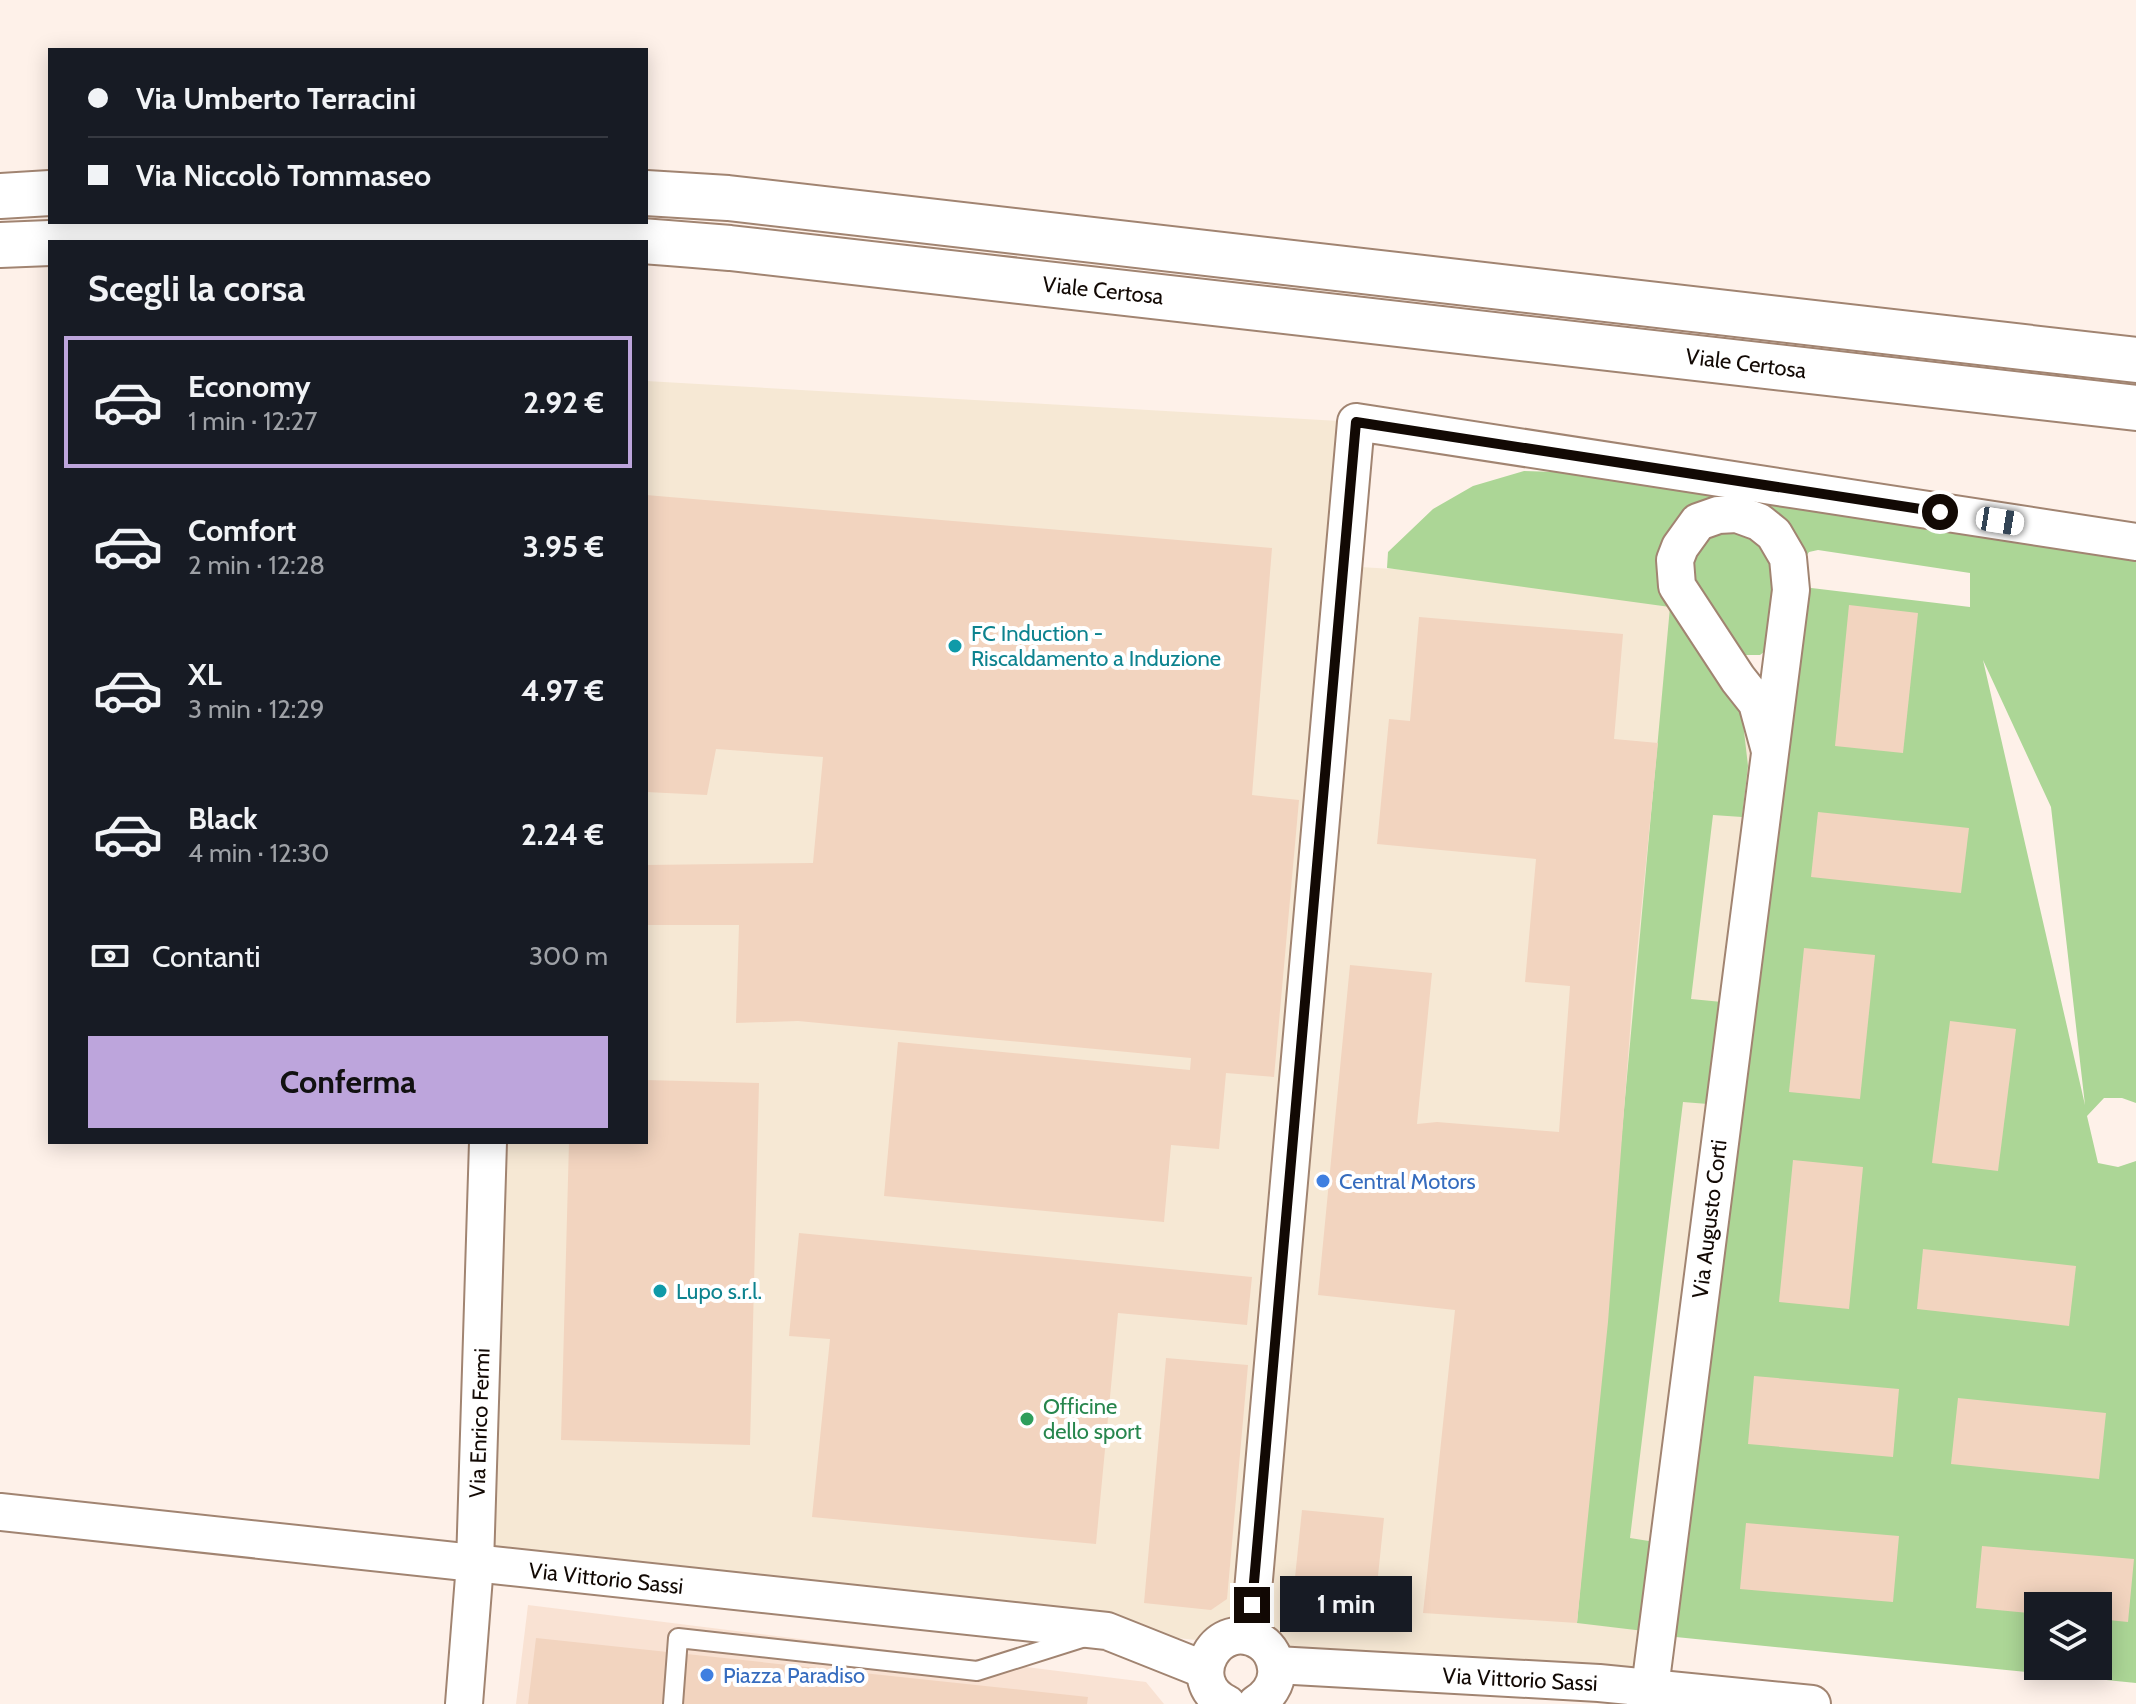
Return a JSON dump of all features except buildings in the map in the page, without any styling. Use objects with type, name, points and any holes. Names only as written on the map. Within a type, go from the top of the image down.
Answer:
[{"type":"main road","points":[[0,196],[48,193]]},
{"type":"main road","points":[[648,193],[728,198],[2136,360]]},
{"type":"main road","name":"Viale Certosa","points":[[115,240],[447,231],[631,240]]},
{"type":"main road","name":"Viale Certosa","points":[[648,241],[2136,408]]},
{"type":"main road","points":[[0,245],[48,243]]},
{"type":"street","points":[[1249,1636],[1356,422],[2136,542]]},
{"type":"street","name":"Via Augusto Corti","points":[[1648,1696],[1791,590],[1788,558],[1774,534],[1759,522],[1737,514],[1718,515],[1698,522],[1680,547],[1675,560],[1677,586],[1757,703],[1770,751]]},
{"type":"street","name":"Via Enrico Fermi","points":[[464,1704],[475,1564],[488,1144]]},
{"type":"street","name":"Via Vittorio Sassi","points":[[0,1512],[1107,1631],[1205,1670]]},
{"type":"street","points":[[1227,1704],[1212,1692],[1205,1670],[1212,1650],[1219,1643],[1228,1638],[1249,1636],[1267,1646],[1276,1665],[1277,1677],[1272,1688],[1256,1704]]},
{"type":"street","name":"Via Vittorio Sassi","points":[[1276,1665],[1648,1696],[1812,1704]]},
{"type":"lane","points":[[673,1704],[678,1638],[977,1671],[1107,1631]]},
{"type":"shaded area","points":[[648,381],[1356,422],[1343,566],[1677,586],[1770,751],[1650,1688],[475,1564],[488,1144],[648,1144]]},
{"type":"shaded area","points":[[528,1605],[1146,1682],[1164,1704],[516,1704]]},
{"type":"green space","points":[[1524,471],[1557,472],[1970,531],[2136,542],[2136,1103],[2122,1098],[2104,1098],[2087,1116],[2098,1163],[2118,1167],[2136,1161],[2136,1683],[2106,1680],[2112,1680],[2112,1592],[2024,1592],[2024,1672],[1656,1635],[1803,587],[1970,607],[1970,573],[1818,550],[1809,552],[1802,563],[1718,499],[1694,506],[1678,517],[1668,533],[1663,557],[1738,679],[1748,766],[1742,817],[1713,815],[1691,999],[1722,1002],[1708,1104],[1683,1102],[1630,1538],[1655,1542],[1644,1631],[1577,1623],[1670,607],[1387,568],[1388,552],[1433,509],[1473,486]],"holes":[[[1983,660],[2051,807],[2085,1105]]]},
{"type":"green space","points":[[1743,524],[1778,566],[1769,648],[1760,655],[1745,655],[1735,645],[1692,587],[1687,556],[1697,539]]},
{"type":"place","name":"FC Induction - Riscaldamento a Induzione","points":[[955,646]]},
{"type":"place","name":"Central Motors","points":[[1323,1181]]},
{"type":"place","name":"Lupo s.r.l.","points":[[660,1291]]},
{"type":"place","name":"Officine dello sport","points":[[1027,1419]]},
{"type":"place","name":"Piazza Paradiso","points":[[707,1675]]},
{"type":"route","points":[[1252,1605],[1356,422],[1940,512]]}]
